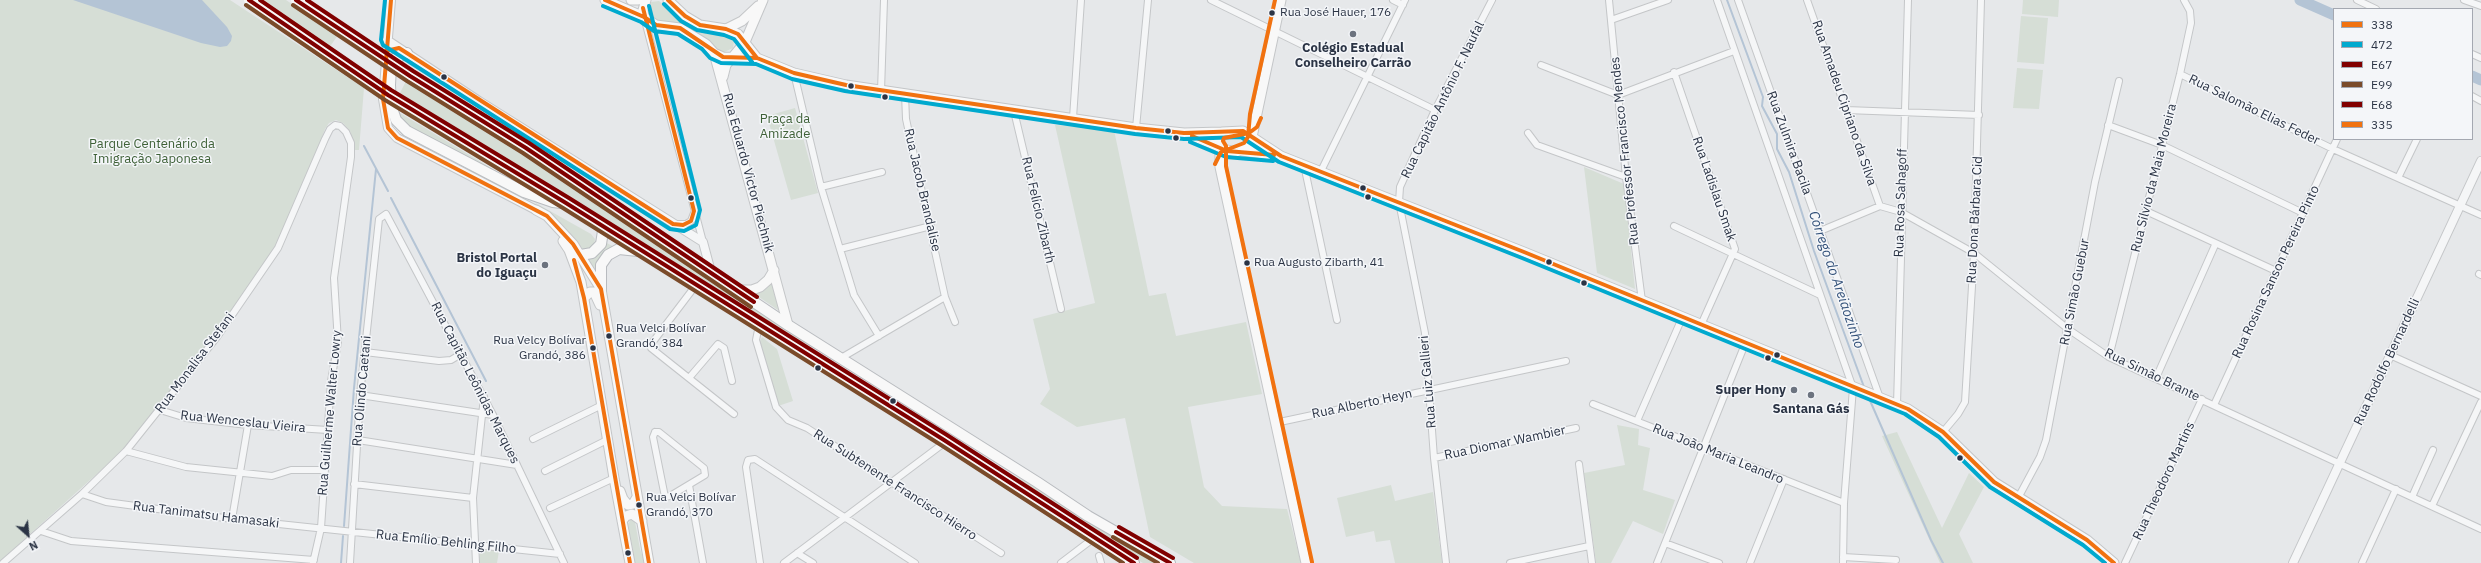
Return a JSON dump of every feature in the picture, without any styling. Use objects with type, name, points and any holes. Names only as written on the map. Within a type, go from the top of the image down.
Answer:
[{"type":"highway","points":[[249,0],[388,95],[566,203],[944,440],[1134,563]]},
{"type":"highway","points":[[296,0],[410,76],[526,148],[788,325],[1038,482],[1088,516],[1170,563]]},
{"type":"highway","points":[[403,51],[396,58],[391,67],[391,106],[396,120],[407,131],[524,192],[553,202],[566,203]]},
{"type":"highway","points":[[581,255],[592,253],[601,244],[603,231],[601,225]]},
{"type":"highway","points":[[601,289],[601,265],[608,255],[619,249],[628,248],[643,252]]},
{"type":"highway","points":[[944,440],[952,437],[967,446],[979,446]]},
{"type":"main road","points":[[605,0],[644,17],[656,25],[680,28],[706,44],[714,52],[723,57],[757,58],[794,73],[905,94],[1136,128],[1184,133],[1243,131],[1282,156],[1399,202],[1867,394],[1908,409],[1943,432],[1984,473],[2018,498],[2087,540],[2114,563]]},
{"type":"main road","points":[[631,0],[638,0]]},
{"type":"main road","points":[[644,17],[643,10],[646,0]]},
{"type":"main road","points":[[668,0],[685,16],[700,25],[726,29],[738,34],[757,58]]},
{"type":"main road","points":[[1220,168],[1225,157],[1248,148],[1253,138],[1256,115],[1281,0]]},
{"type":"main road","points":[[726,29],[742,21],[762,2]]},
{"type":"main road","points":[[731,57],[745,42],[762,2]]},
{"type":"main road","name":"Rua Eduardo Victor Piechnik","points":[[714,52],[723,77],[788,325]]},
{"type":"main road","name":"Rua Eduardo Victor Piechnik","points":[[723,77],[731,57]]},
{"type":"main road","points":[[1238,131],[1252,123],[1256,115]]},
{"type":"main road","points":[[1222,132],[1216,138],[1220,168],[1306,563]]},
{"type":"main road","points":[[1184,133],[1218,146],[1239,151],[1282,156]]},
{"type":"main road","points":[[536,210],[547,216],[581,255],[601,289],[649,563]]},
{"type":"main road","points":[[536,210],[569,250],[576,266],[584,298],[607,440],[630,563]]},
{"type":"main road","name":"Rua Eduardo Victor Piechnik","points":[[736,290],[752,290],[760,287],[768,280],[774,270]]},
{"type":"main road","points":[[584,298],[590,292],[595,293],[608,331]]},
{"type":"main road","points":[[614,478],[626,504],[633,504],[637,497]]},
{"type":"main road","points":[[622,521],[626,516],[632,514],[642,521]]},
{"type":"street","points":[[391,0],[386,52],[384,106],[388,128],[396,138],[536,210]]},
{"type":"street","points":[[881,90],[884,0]]},
{"type":"street","points":[[1072,118],[1081,0]]},
{"type":"street","points":[[1136,128],[1148,0]]},
{"type":"street","points":[[1211,0],[1368,75],[1435,110]]},
{"type":"street","points":[[1321,172],[1404,2],[1393,0]]},
{"type":"street","name":"Rua Capitão Antônio F. Naufal","points":[[1399,202],[1400,187],[1435,110],[1492,0]]},
{"type":"street","name":"Rua Professor Francisco Mendes","points":[[1609,0],[1626,177],[1642,301]]},
{"type":"street","points":[[1611,20],[1668,0]]},
{"type":"street","name":"Rua Zulmira Bacila","points":[[1716,0],[1853,388]]},
{"type":"street","name":"Rua Zulmira Bacila","points":[[1738,0],[1880,399]]},
{"type":"street","name":"Rua Amadeu Cipriano da Silva","points":[[1808,0],[1880,206]]},
{"type":"street","name":"Rua Rosa Sahagoff","points":[[1897,405],[1901,212],[1908,0]]},
{"type":"street","name":"Rua Dona Bárbara Cid","points":[[1943,432],[1958,414],[1965,402],[1974,253],[1981,0]]},
{"type":"street","name":"Rua Sílvio da Maia Moreira","points":[[2110,357],[2180,74],[2191,23],[2190,10],[2184,0]]},
{"type":"street","points":[[2356,0],[2374,8]]},
{"type":"street","points":[[2464,0],[2481,6]]},
{"type":"street","points":[[644,17],[711,272]]},
{"type":"street","points":[[387,40],[703,242]]},
{"type":"street","points":[[386,52],[403,51]]},
{"type":"street","points":[[1542,65],[1618,95],[1674,72],[1734,51]]},
{"type":"street","name":"Rua Ladislau Smak","points":[[1674,72],[1735,249],[1734,255],[1701,325]]},
{"type":"street","points":[[794,73],[822,187],[854,295],[879,336]]},
{"type":"street","name":"Rua Salomão Elias Feder","points":[[2180,74],[2333,148],[2481,215]]},
{"type":"street","name":"Rua Simão Guebur","points":[[2018,498],[2040,457],[2046,440],[2108,124],[2119,81]]},
{"type":"street","name":"Rua Jacob Brandalise","points":[[905,94],[906,119],[931,226],[945,297],[955,322]]},
{"type":"street","points":[[1846,110],[1979,115]]},
{"type":"street","name":"Rua Felício Zibarth","points":[[1014,111],[1061,310]]},
{"type":"street","points":[[2108,124],[2162,145],[2303,213]]},
{"type":"street","name":"Rua Guilherme Walter Lowry","points":[[313,562],[321,528],[331,381],[338,342],[334,278],[351,157],[351,144],[346,132],[340,126],[335,125]]},
{"type":"street","name":"Rua Monalisa Stefani","points":[[4,563],[82,494],[126,451],[217,337],[278,248],[325,139],[330,129],[335,125]]},
{"type":"street","points":[[1528,133],[1537,145],[1626,177]]},
{"type":"street","name":"Rua Rosina Sanson Pereira Pinto","points":[[2214,405],[2337,140]]},
{"type":"street","points":[[2398,178],[2417,140]]},
{"type":"street","name":"Rua Rodolfo Bernardelli","points":[[2293,563],[2481,161]]},
{"type":"street","points":[[1304,165],[1337,320]]},
{"type":"street","points":[[822,187],[882,172]]},
{"type":"street","name":"Rua Luiz Gallieri","points":[[1399,202],[1425,334],[1434,458],[1446,563]]},
{"type":"street","points":[[1820,231],[1880,206]]},
{"type":"street","name":"Rua Simão Brante","points":[[1880,206],[1901,212],[1974,253],[2068,329],[2110,357],[2481,529]]},
{"type":"street","points":[[673,224],[686,224],[693,217],[694,211]]},
{"type":"street","points":[[2146,211],[2215,245],[2276,271]]},
{"type":"street","name":"Rua Capitão Leônidas Marques","points":[[379,219],[383,214],[388,216],[493,415],[564,563]]},
{"type":"street","name":"Rua Olindo Caetani","points":[[350,563],[360,395],[379,219]]},
{"type":"street","points":[[840,249],[931,226]]},
{"type":"street","points":[[1674,226],[1820,295]]},
{"type":"street","points":[[2156,378],[2215,245]]},
{"type":"street","points":[[696,285],[652,343],[651,348],[734,414]]},
{"type":"street","points":[[841,358],[945,297]]},
{"type":"street","points":[[1636,421],[1682,318]]},
{"type":"street","name":"Rua Subtenente Francisco Hierro","points":[[759,325],[756,340],[776,407],[788,420],[807,428],[1001,553]]},
{"type":"street","points":[[689,378],[718,344],[724,348],[732,381]]},
{"type":"street","points":[[1657,563],[1745,344]]},
{"type":"street","points":[[365,352],[439,361],[451,360],[461,354]]},
{"type":"street","points":[[2390,355],[2481,396]]},
{"type":"street","name":"Rua Alberto Heyn","points":[[1275,423],[1566,361]]},
{"type":"street","points":[[1853,388],[1844,503],[1843,560],[1896,560]]},
{"type":"street","points":[[360,395],[493,415]]},
{"type":"street","points":[[476,563],[477,546],[473,498],[484,398]]},
{"type":"street","name":"Rua Theodoro Martins","points":[[2125,563],[2202,399]]},
{"type":"street","points":[[2432,506],[2481,402]]},
{"type":"street","points":[[533,439],[602,404]]},
{"type":"street","name":"Rua João Maria Leandro","points":[[1593,404],[1844,503]]},
{"type":"street","name":"Rua Wenceslau Vieira","points":[[160,410],[186,418],[248,425],[328,430]]},
{"type":"street","points":[[232,519],[248,425]]},
{"type":"street","name":"Rua Diomar Wambier","points":[[1434,458],[1576,428]]},
{"type":"street","points":[[655,432],[659,432],[704,468],[705,475],[689,485],[670,496],[663,494],[653,437],[655,432]]},
{"type":"street","points":[[358,440],[517,465]]},
{"type":"street","points":[[545,471],[607,440]]},
{"type":"street","points":[[784,563],[940,446],[944,440]]},
{"type":"street","points":[[2412,497],[2433,450]]},
{"type":"street","points":[[126,451],[186,467],[272,476],[291,470],[325,470]]},
{"type":"street","points":[[760,563],[746,467],[748,460],[755,459],[915,563]]},
{"type":"street","points":[[1579,464],[1592,563]]},
{"type":"street","points":[[550,508],[614,478]]},
{"type":"street","points":[[1750,563],[1784,479]]},
{"type":"street","points":[[354,484],[473,498]]},
{"type":"street","points":[[689,485],[703,563]]},
{"type":"street","points":[[2362,563],[2396,489]]},
{"type":"street","name":"Rua Tanimatsu Hamasaki","points":[[82,494],[106,502],[232,519],[332,530]]},
{"type":"street","name":"Rua Emílio Behling Filho","points":[[332,530],[560,554]]},
{"type":"street","points":[[41,531],[71,541],[313,562]]},
{"type":"street","points":[[1061,563],[1094,538]]},
{"type":"street","points":[[1665,543],[1718,563]]},
{"type":"street","points":[[1510,563],[1589,546]]},
{"type":"street","points":[[797,553],[813,563]]},
{"type":"street","points":[[1099,556],[1101,563]]},
{"type":"green space","name":"Parque Centenário da Imigração Japonesa","points":[[0,0],[230,0],[364,88],[359,150],[355,150],[350,131],[343,123],[336,120],[329,123],[325,129],[317,151],[273,251],[209,343],[155,412],[118,455],[0,561]]},
{"type":"green space","points":[[258,0],[286,0],[338,35],[329,48]]},
{"type":"green space","points":[[2023,0],[2059,0],[2058,17],[2022,14]]},
{"type":"green space","points":[[659,1],[692,27],[701,31],[729,35],[734,41],[733,48],[722,53],[677,24],[655,21],[647,15],[648,7],[651,2]]},
{"type":"green space","points":[[2021,16],[2048,18],[2044,64],[2017,62]]},
{"type":"green space","points":[[2017,68],[2043,70],[2039,109],[2013,108]]},
{"type":"green space","points":[[407,79],[480,121],[833,358],[763,322],[514,168],[400,93]]},
{"type":"green space","name":"Praça da Amizade","points":[[795,108],[818,193],[791,200],[767,116]]},
{"type":"green space","points":[[395,110],[506,177],[508,174],[537,191],[537,194],[400,122]]},
{"type":"green space","points":[[1055,125],[1114,130],[1149,296],[1166,293],[1176,336],[1246,322],[1262,394],[1188,407],[1204,487],[1222,506],[1287,509],[1301,563],[1194,563],[1150,537],[1125,418],[1077,427],[1040,404],[1050,389],[1033,319],[1095,303]]},
{"type":"green space","points":[[1584,167],[1624,184],[1635,289],[1597,273]]},
{"type":"green space","points":[[534,202],[591,234],[595,239],[594,246],[589,250],[583,249],[563,226]]},
{"type":"green space","points":[[605,242],[616,248],[597,274],[584,258]]},
{"type":"green space","points":[[773,279],[778,310],[756,295],[767,288]]},
{"type":"green space","points":[[762,337],[777,349],[793,401],[778,406],[760,341]]},
{"type":"green space","points":[[1617,425],[1639,429],[1638,445],[1650,448],[1643,490],[1675,500],[1663,534],[1633,521],[1611,563],[1596,563],[1584,473],[1625,465]]},
{"type":"green space","points":[[1897,432],[1942,528],[1969,473],[1984,487],[1959,534],[1973,563],[1940,563],[1882,436]]},
{"type":"green space","points":[[1007,472],[1028,483],[1159,563],[1143,563],[1004,476]]},
{"type":"green space","points":[[1391,485],[1395,501],[1433,492],[1442,563],[1395,563],[1390,540],[1376,542],[1374,531],[1346,537],[1337,498]]},
{"type":"green space","points":[[631,519],[635,522],[640,549],[645,563],[635,563],[628,524]]},
{"type":"green space","points":[[483,549],[499,551],[497,563],[479,563],[480,551]]},
{"type":"water","points":[[73,0],[202,0],[227,27],[232,36],[231,41],[227,46],[220,47],[201,43]]},
{"type":"waterway","name":"Córrego do Areiãozinho","points":[[1727,0],[1763,97],[1762,106],[1777,134],[1777,149],[1789,172],[1814,251],[1864,387]]},
{"type":"waterway","points":[[2300,0],[2333,15]]},
{"type":"waterway","points":[[2473,76],[2481,80]]},
{"type":"waterway","points":[[364,146],[388,191]]},
{"type":"waterway","points":[[344,526],[354,388],[376,169]]},
{"type":"waterway","points":[[391,198],[486,381]]},
{"type":"waterway","name":"Córrego do Areiãozinho","points":[[1868,396],[1931,540],[1943,563]]},
{"type":"waterway","points":[[341,563],[343,536]]},
{"type":"transit line","name":"E67","points":[[249,0],[388,95],[566,203],[944,440],[1134,563]]},
{"type":"transit line","name":"E68","points":[[260,0],[391,90],[569,198],[947,435],[1137,558]]},
{"type":"transit line","name":"E67","points":[[296,0],[410,76],[526,148],[754,302]]},
{"type":"transit line","name":"E68","points":[[307,0],[413,71],[529,143],[757,297]]},
{"type":"transit line","name":"472","points":[[385,0],[381,40],[383,45],[670,229],[684,231],[696,225],[700,210],[649,6]]},
{"type":"transit line","name":"338","points":[[391,0],[383,99],[388,128],[397,138],[547,216],[573,244],[601,289],[649,563]]},
{"type":"transit line","name":"338","points":[[605,0],[644,17],[656,25],[680,28],[723,57],[757,58],[794,73],[846,85],[1136,128],[1184,133],[1243,131],[1281,156],[1524,252],[1908,409],[1943,432],[1994,482],[2087,540],[2114,563]]},
{"type":"transit line","name":"338","points":[[668,0],[685,16],[700,25],[726,29],[738,34],[757,58]]},
{"type":"transit line","name":"335","points":[[1215,164],[1221,152],[1244,143],[1248,137],[1250,114],[1275,0]]},
{"type":"transit line","name":"472","points":[[664,4],[681,21],[697,30],[724,35],[734,39],[752,62]]},
{"type":"transit line","name":"E99","points":[[246,5],[385,100],[563,208],[941,445],[1123,563]]},
{"type":"transit line","name":"E99","points":[[293,5],[407,81],[523,153],[751,307]]},
{"type":"transit line","name":"472","points":[[603,6],[641,22],[654,31],[678,34],[702,49],[710,58],[721,63],[756,64],[792,79],[845,91],[1135,134],[1184,139],[1241,137],[1279,162],[1522,258],[1905,414],[1939,437],[1990,487],[2083,545],[2105,563]]},
{"type":"transit line","name":"338","points":[[386,51],[399,48],[673,224],[683,225],[691,221],[694,211],[643,8]]},
{"type":"transit line","name":"335","points":[[1261,118],[1257,127],[1249,133],[1224,138],[1223,141],[1226,146],[1226,166],[1312,562]]},
{"type":"transit line","name":"338","points":[[1192,136],[1227,151],[1274,155]]},
{"type":"transit line","name":"472","points":[[1190,142],[1226,157],[1273,161]]},
{"type":"transit line","name":"338","points":[[574,260],[584,298],[630,563]]},
{"type":"transit line","name":"E68","points":[[1119,527],[1173,558]]},
{"type":"transit line","name":"E67","points":[[1116,532],[1170,563]]},
{"type":"transit line","name":"E99","points":[[1113,537],[1158,563]]},
{"type":"place","name":"Rua José Hauer, 176","points":[[1272,13]]},
{"type":"place","name":"Colégio Estadual Conselheiro Carrão","points":[[1353,34]]},
{"type":"place","name":"Rua Augusto Zibarth, 41","points":[[1247,263]]},
{"type":"place","name":"Bristol Portal do Iguaçu","points":[[545,265]]},
{"type":"place","name":"Rua Velci Bolívar Grandó, 384","points":[[609,336]]},
{"type":"place","name":"Rua Velcy Bolívar Grandó, 386","points":[[593,348]]},
{"type":"place","name":"Super Hony","points":[[1794,390]]},
{"type":"place","name":"Santana Gás","points":[[1811,395]]},
{"type":"place","name":"Rua Velci Bolívar Grandó, 370","points":[[639,505]]}]
